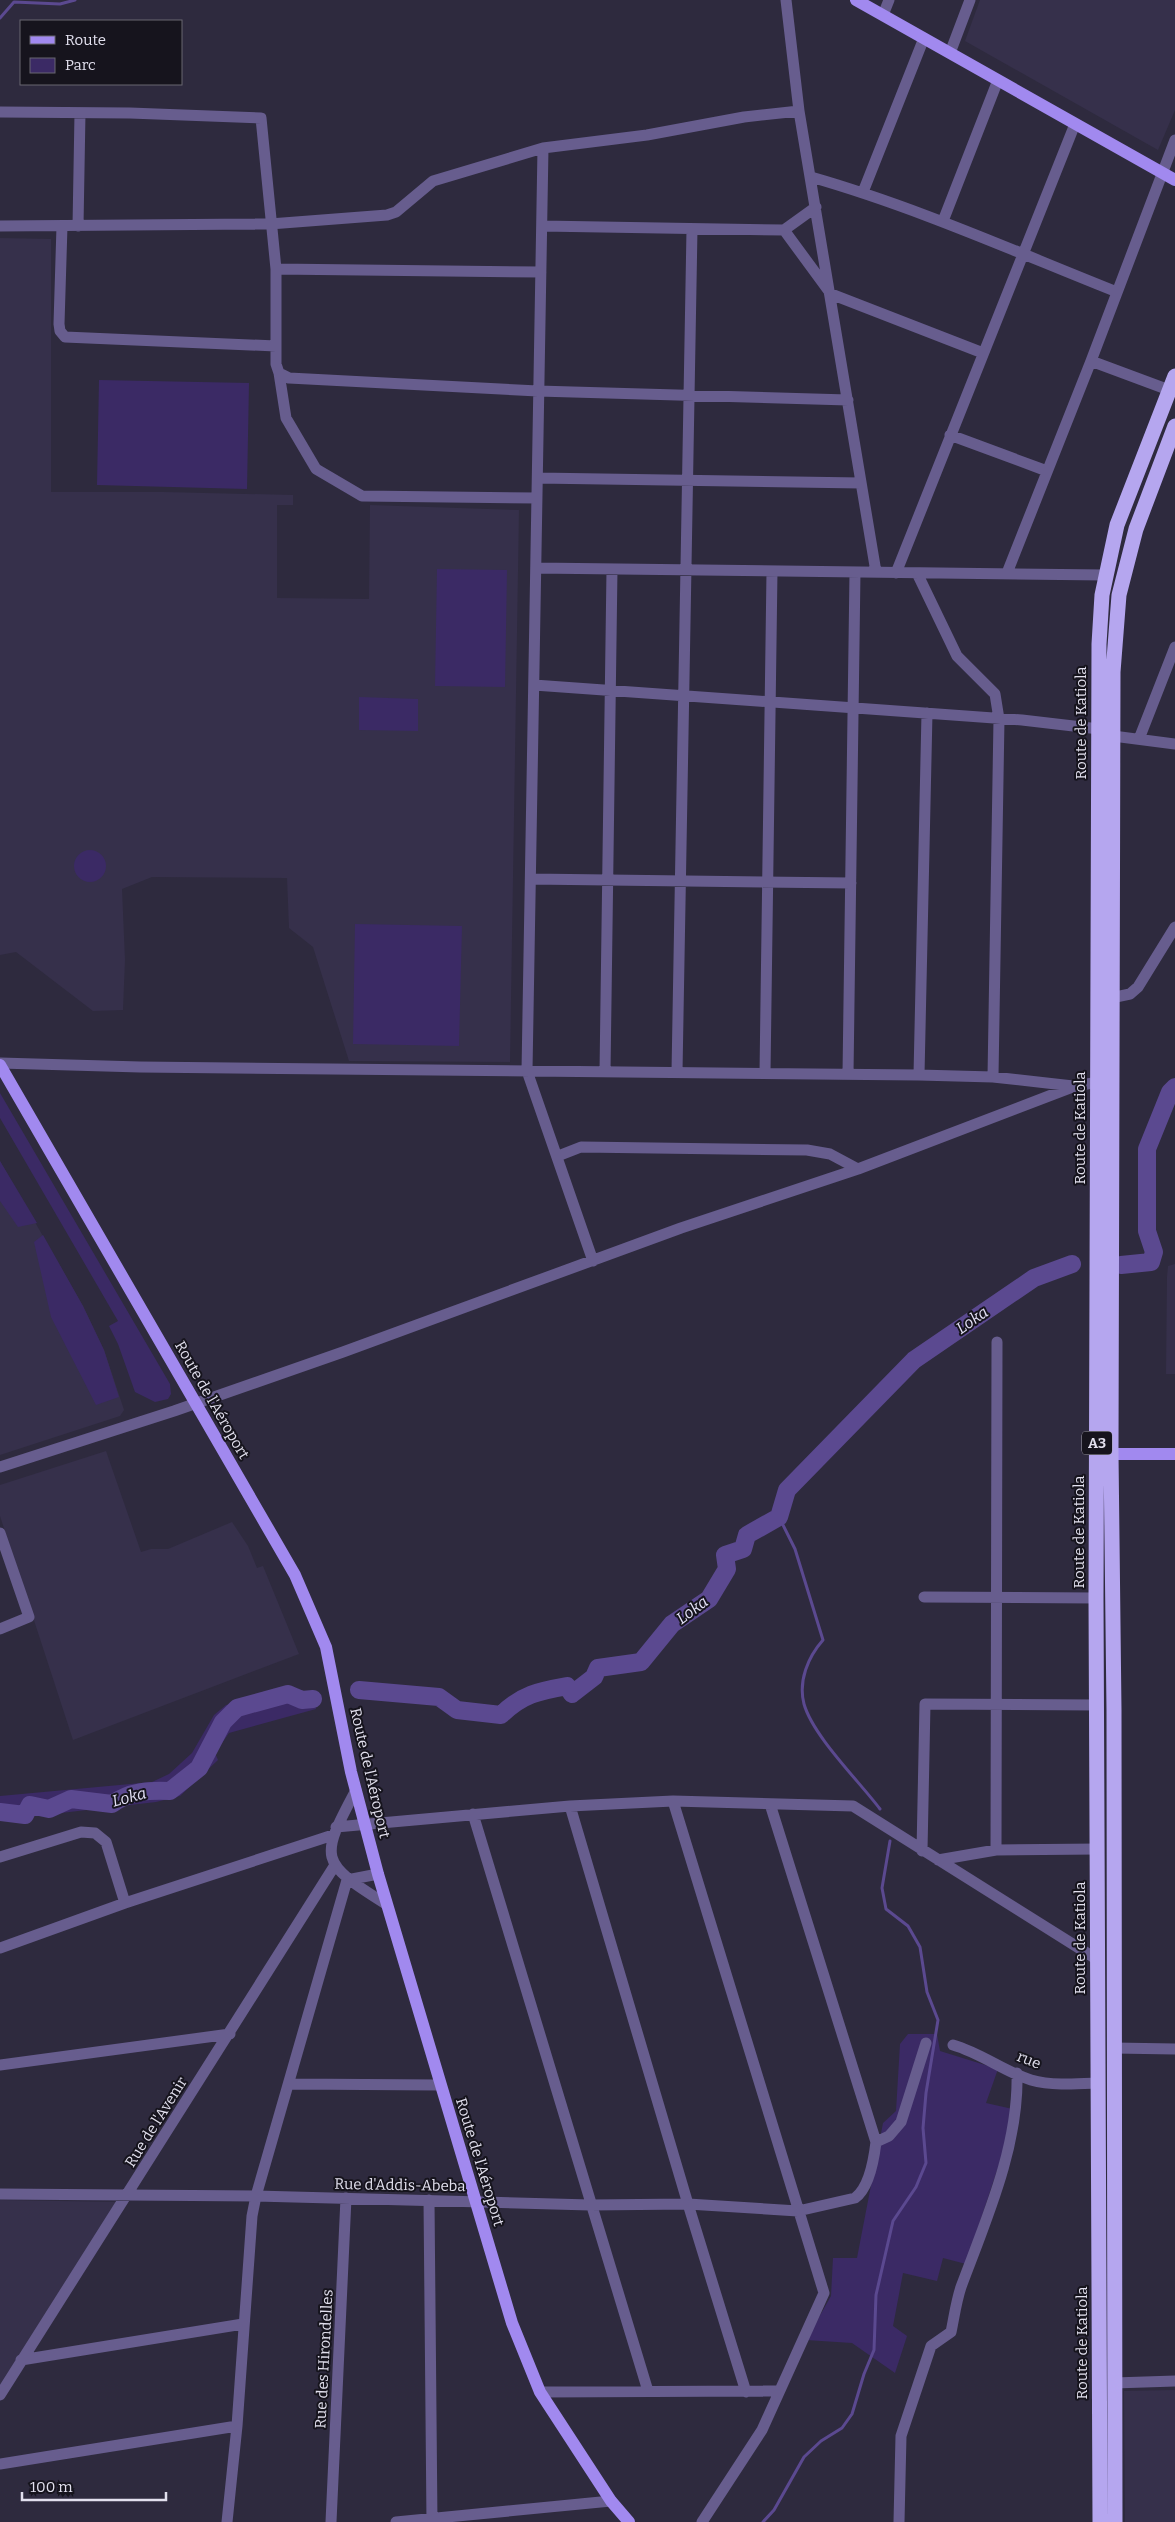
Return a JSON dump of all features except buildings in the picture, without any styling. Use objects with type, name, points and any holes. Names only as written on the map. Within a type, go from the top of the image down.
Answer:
[{"type":"highway","name":"Route de Katiola","points":[[1104,1081],[1111,998],[1106,733],[1099,644],[1102,595],[1117,525],[1175,376]]},
{"type":"highway","name":"Route de Katiola","points":[[1115,2522],[1114,1710],[1104,1454],[1106,733],[1118,595],[1136,529],[1175,426]]},
{"type":"highway","name":"Route de Katiola","points":[[1100,2522],[1096,1598],[1104,1454]]},
{"type":"main road","points":[[856,0],[1175,180]]},
{"type":"main road","name":"Route de l'Aéroport","points":[[0,1064],[295,1575],[307,1602],[326,1647],[356,1790],[386,1904],[512,2323],[540,2392],[611,2502],[629,2522]]},
{"type":"main road","points":[[1104,1454],[1175,1454]]},
{"type":"street","points":[[786,0],[798,111],[831,294],[876,572]]},
{"type":"street","points":[[883,15],[889,0]]},
{"type":"street","points":[[950,53],[970,0]]},
{"type":"street","points":[[863,192],[924,38]]},
{"type":"street","points":[[944,221],[998,80]]},
{"type":"street","points":[[0,226],[270,224],[387,215],[396,212],[433,181],[543,148],[647,135],[744,117],[798,111]]},
{"type":"street","points":[[0,112],[130,112],[261,118],[270,224],[276,269],[276,346],[286,418],[316,469],[362,496],[537,498]]},
{"type":"street","points":[[78,226],[80,113]]},
{"type":"street","points":[[896,573],[1075,124]]},
{"type":"street","points":[[1007,573],[1091,361],[1175,140]]},
{"type":"street","points":[[543,148],[527,1071],[593,1261]]},
{"type":"street","points":[[811,177],[863,192],[944,221],[1117,292]]},
{"type":"street","points":[[542,226],[784,230],[816,207]]},
{"type":"street","points":[[62,226],[59,324],[60,331],[65,337],[276,346]]},
{"type":"street","points":[[677,1072],[692,229]]},
{"type":"street","points":[[784,230],[831,294],[983,353]]},
{"type":"street","points":[[276,269],[541,272]]},
{"type":"street","points":[[1091,361],[1169,390]]},
{"type":"street","points":[[279,373],[289,378],[538,391],[848,400]]},
{"type":"street","points":[[950,435],[1047,470]]},
{"type":"street","points":[[538,478],[861,483]]},
{"type":"street","points":[[536,568],[1105,575]]},
{"type":"street","points":[[605,1072],[612,569]]},
{"type":"street","points":[[765,1073],[772,571]]},
{"type":"street","points":[[848,1074],[855,572]]},
{"type":"street","points":[[917,573],[957,656],[995,694],[999,719],[993,1077]]},
{"type":"street","points":[[1139,739],[1175,646]]},
{"type":"street","points":[[534,685],[769,704],[999,719],[1175,744]]},
{"type":"street","points":[[918,1075],[927,713]]},
{"type":"street","points":[[531,879],[851,883]]},
{"type":"street","points":[[1111,998],[1130,994],[1138,987],[1175,927]]},
{"type":"street","points":[[0,1064],[918,1075],[993,1077],[1075,1086]]},
{"type":"street","points":[[0,1467],[195,1404],[681,1228],[858,1169],[1075,1086],[1104,1081]]},
{"type":"street","points":[[558,1156],[581,1147],[787,1149],[830,1154],[858,1169]]},
{"type":"street","points":[[996,1850],[998,1342]]},
{"type":"street","points":[[0,1533],[4,1555],[29,1617],[0,1629]]},
{"type":"street","points":[[924,1597],[1096,1598]]},
{"type":"street","points":[[922,1851],[924,1705],[1097,1705]]},
{"type":"street","points":[[356,1790],[334,1831],[330,1847],[335,1865],[348,1880],[386,1904]]},
{"type":"street","points":[[673,1801],[824,2297],[762,2430],[702,2522]]},
{"type":"street","points":[[0,1948],[334,1831],[364,1824],[434,1820],[473,1814],[570,1806],[673,1801],[853,1806],[1098,1960]]},
{"type":"street","points":[[770,1804],[876,2142],[889,2136],[901,2122],[926,2043]]},
{"type":"street","points":[[570,1806],[746,2392]]},
{"type":"street","points":[[473,1814],[590,2205],[648,2391]]},
{"type":"street","points":[[0,1857],[81,1832],[95,1834],[106,1842],[125,1903]]},
{"type":"street","points":[[938,1860],[996,1850],[1098,1849]]},
{"type":"street","name":"Rue de l'Avenir","points":[[0,2394],[230,2034],[335,1865]]},
{"type":"street","points":[[348,1880],[378,1874]]},
{"type":"street","points":[[227,2522],[237,2426],[252,2216],[256,2196],[348,1880]]},
{"type":"street","points":[[0,2065],[230,2034]]},
{"type":"street","name":"rue","points":[[953,2045],[972,2050],[1031,2080],[1050,2083],[1098,2083]]},
{"type":"street","points":[[1114,2048],[1175,2049]]},
{"type":"street","points":[[899,2522],[901,2436],[931,2346],[951,2332],[961,2289],[1004,2162],[1018,2096],[1017,2073]]},
{"type":"street","points":[[289,2084],[440,2085]]},
{"type":"street","name":"Rue d'Addis-Abeba","points":[[0,2194],[256,2196],[590,2205],[688,2204],[798,2211],[844,2202],[860,2194],[869,2171],[876,2142]]},
{"type":"street","name":"Rue des Hirondelles","points":[[331,2522],[346,2198]]},
{"type":"street","points":[[429,2200],[432,2520]]},
{"type":"street","points":[[21,2360],[243,2324]]},
{"type":"street","points":[[1114,2383],[1175,2382]]},
{"type":"street","points":[[540,2392],[779,2391]]},
{"type":"street","points":[[0,2464],[237,2426]]},
{"type":"street","points":[[396,2522],[530,2516],[611,2502]]},
{"type":"shaded area","points":[[980,0],[1175,0],[1175,110],[1158,150],[965,41]]},
{"type":"shaded area","points":[[0,238],[51,239],[51,492],[293,495],[293,505],[277,505],[277,598],[369,599],[370,505],[519,510],[510,1062],[349,1061],[313,947],[289,928],[287,878],[152,877],[122,889],[125,960],[123,1010],[93,1011],[16,952],[0,955]]},
{"type":"shaded area","points":[[0,1161],[83,1306],[104,1350],[124,1410],[120,1416],[0,1455]]},
{"type":"shaded area","points":[[1175,1264],[1175,1374],[1166,1374],[1167,1277],[1168,1266]]},
{"type":"shaded area","points":[[106,1451],[141,1552],[151,1549],[168,1549],[232,1522],[248,1546],[257,1568],[263,1566],[299,1654],[73,1740],[0,1516],[0,1485]]},
{"type":"shaded area","points":[[0,2200],[120,2202],[0,2401]]},
{"type":"shaded area","points":[[1175,2390],[1175,2522],[1125,2522],[1124,2391]]},
{"type":"green space","points":[[99,380],[249,383],[247,489],[97,485]]},
{"type":"green space","points":[[437,569],[507,570],[505,687],[435,686]]},
{"type":"green space","points":[[359,697],[418,699],[418,731],[359,730]]},
{"type":"green space","points":[[90,850],[102,854],[106,866],[102,878],[90,882],[78,878],[74,866],[78,854]]},
{"type":"green space","points":[[355,924],[462,926],[459,1046],[353,1044]]},
{"type":"green space","points":[[0,1093],[170,1384],[171,1394],[168,1399],[155,1402],[135,1392],[118,1344],[109,1326],[118,1321],[0,1118]]},
{"type":"green space","points":[[0,1161],[37,1223],[18,1227],[0,1201]]},
{"type":"green space","points":[[43,1235],[83,1306],[104,1350],[119,1397],[96,1405],[51,1317],[34,1242]]},
{"type":"green space","points":[[312,1691],[316,1709],[229,1733],[215,1753],[218,1760],[180,1796],[156,1802],[0,1820],[0,1796],[152,1782],[169,1774],[192,1753],[214,1715],[226,1705]]},
{"type":"green space","points":[[908,2034],[937,2034],[940,2051],[998,2069],[986,2103],[1017,2110],[966,2264],[943,2258],[937,2281],[903,2273],[893,2326],[907,2336],[895,2373],[852,2343],[806,2340],[831,2296],[833,2258],[857,2258],[883,2123],[896,2111],[900,2044]]},
{"type":"waterway","points":[[0,18],[14,2],[60,4],[75,0]]},
{"type":"waterway","name":"Loka","points":[[1121,1265],[1151,1262],[1154,1252],[1147,1231],[1147,1149],[1170,1092],[1175,1087]]},
{"type":"waterway","name":"Loka","points":[[359,1690],[439,1697],[457,1710],[501,1715],[516,1702],[531,1694],[567,1686],[572,1694],[594,1677],[598,1668],[641,1662],[672,1624],[709,1599],[727,1569],[725,1555],[743,1549],[747,1535],[779,1517],[787,1490],[914,1360],[1034,1278],[1072,1264]]},
{"type":"waterway","points":[[779,1517],[795,1549],[823,1640],[813,1654],[803,1678],[802,1695],[804,1704],[809,1717],[826,1744],[880,1809]]},
{"type":"waterway","name":"Loka","points":[[0,1812],[25,1815],[30,1805],[49,1809],[71,1799],[112,1804],[126,1796],[140,1792],[170,1791],[199,1768],[223,1722],[237,1708],[288,1694],[302,1700],[313,1699]]},
{"type":"waterway","points":[[763,2522],[774,2510],[804,2457],[821,2441],[842,2428],[852,2414],[864,2374],[874,2350],[876,2295],[893,2221],[916,2187],[926,2163],[923,2128],[926,2093],[938,2020],[927,1992],[920,1947],[908,1926],[886,1909],[882,1888],[890,1841]]}]
